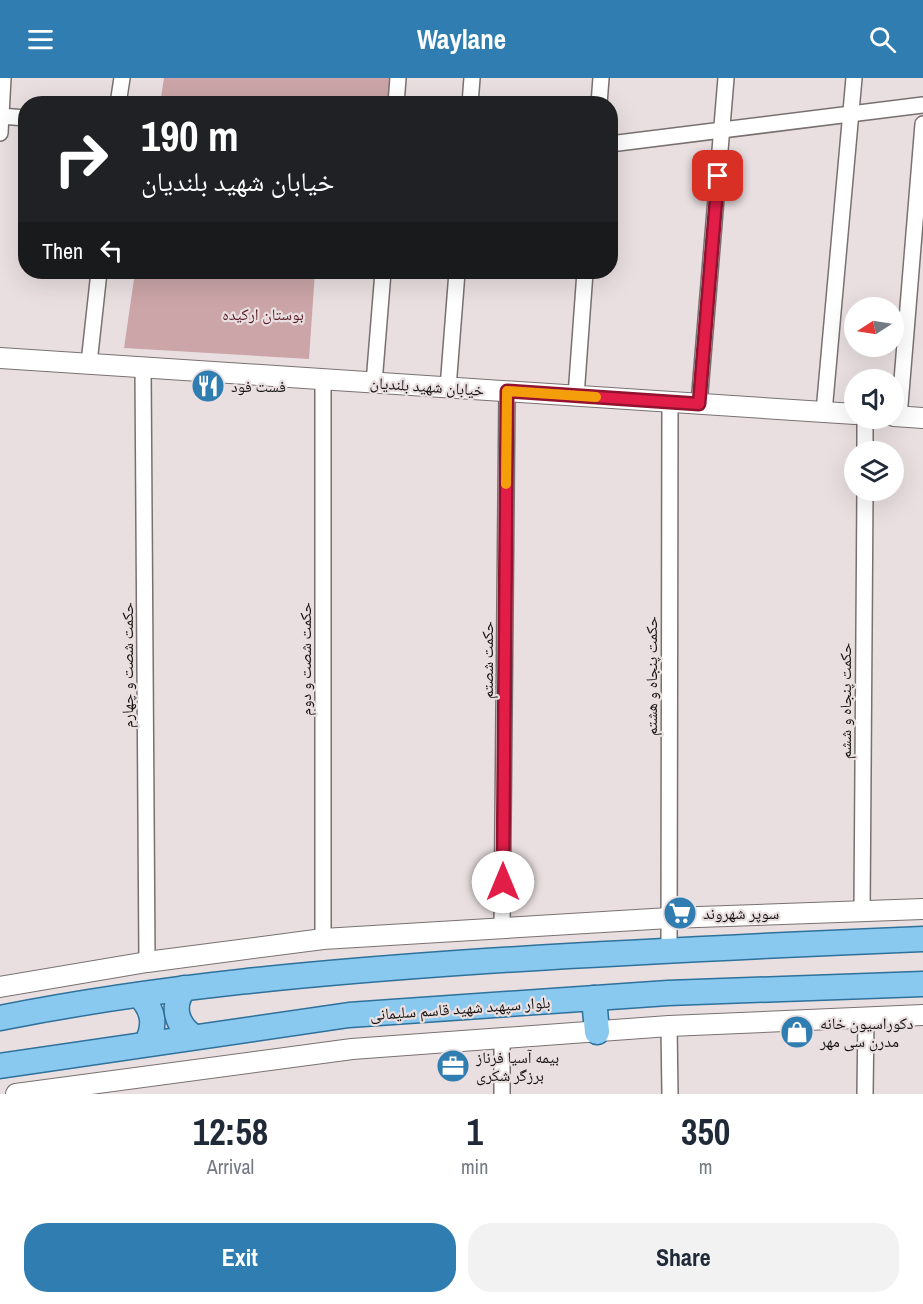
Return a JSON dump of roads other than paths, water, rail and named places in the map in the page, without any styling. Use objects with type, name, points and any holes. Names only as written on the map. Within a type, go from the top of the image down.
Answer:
[{"type":"main road","points":[[0,1018],[184,988],[346,970],[669,949],[923,939]]},
{"type":"main road","name":"بلوار سپهبد شهید قاسم سلیمانی","points":[[0,1066],[349,1015],[668,993],[923,984]]},
{"type":"main road","points":[[184,988],[177,1000],[177,1015],[183,1028],[194,1037]]},
{"type":"main road","points":[[139,995],[150,1010],[152,1018],[150,1036],[146,1044]]},
{"type":"main road","points":[[594,998],[597,1032]]},
{"type":"street","points":[[0,133],[3,78]]},
{"type":"street","points":[[119,96],[122,78]]},
{"type":"street","points":[[397,96],[398,78]]},
{"type":"street","points":[[471,96],[472,78]]},
{"type":"street","points":[[599,96],[601,78]]},
{"type":"street","points":[[699,404],[726,78]]},
{"type":"street","points":[[824,412],[854,78]]},
{"type":"street","points":[[618,143],[923,105]]},
{"type":"street","points":[[1,116],[18,117]]},
{"type":"street","points":[[901,369],[923,124]]},
{"type":"street","points":[[89,363],[98,279]]},
{"type":"street","points":[[374,383],[382,279]]},
{"type":"street","points":[[448,388],[456,279]]},
{"type":"street","points":[[576,396],[584,279]]},
{"type":"street","name":"خیابان شهید بلندیان","points":[[0,358],[844,413]]},
{"type":"street","name":"حکمت شصت و چهارم","points":[[143,368],[147,962]]},
{"type":"street","name":"حکمت شصت و دوم","points":[[323,379],[323,939]]},
{"type":"street","name":"حکمت شصتم","points":[[502,929],[507,391]]},
{"type":"street","name":"حکمت پنجاه و هشتم","points":[[669,949],[670,402]]},
{"type":"street","points":[[904,417],[923,418]]},
{"type":"street","name":"حکمت پنجاه و ششم","points":[[862,911],[865,501]]},
{"type":"street","points":[[0,987],[147,962],[323,939],[669,918],[923,909]]},
{"type":"street","points":[[16,1094],[352,1049],[669,1026],[923,1015]]},
{"type":"street","points":[[865,1094],[866,1017]]},
{"type":"street","points":[[669,1026],[670,1094]]},
{"type":"street","points":[[502,1038],[502,1094]]},
{"type":"place","name":"فست فود","points":[[208,386]]},
{"type":"place","name":"سوپر شهروند","points":[[680,913]]},
{"type":"place","name":"دکوراسیون خانه مدرن سی مهر","points":[[797,1032]]},
{"type":"place","name":"بیمه آسیا فرناز برزگر شکری","points":[[453,1066]]},
{"type":"park label","name":"بوستان ارکیده","points":[[263,314]]}]
